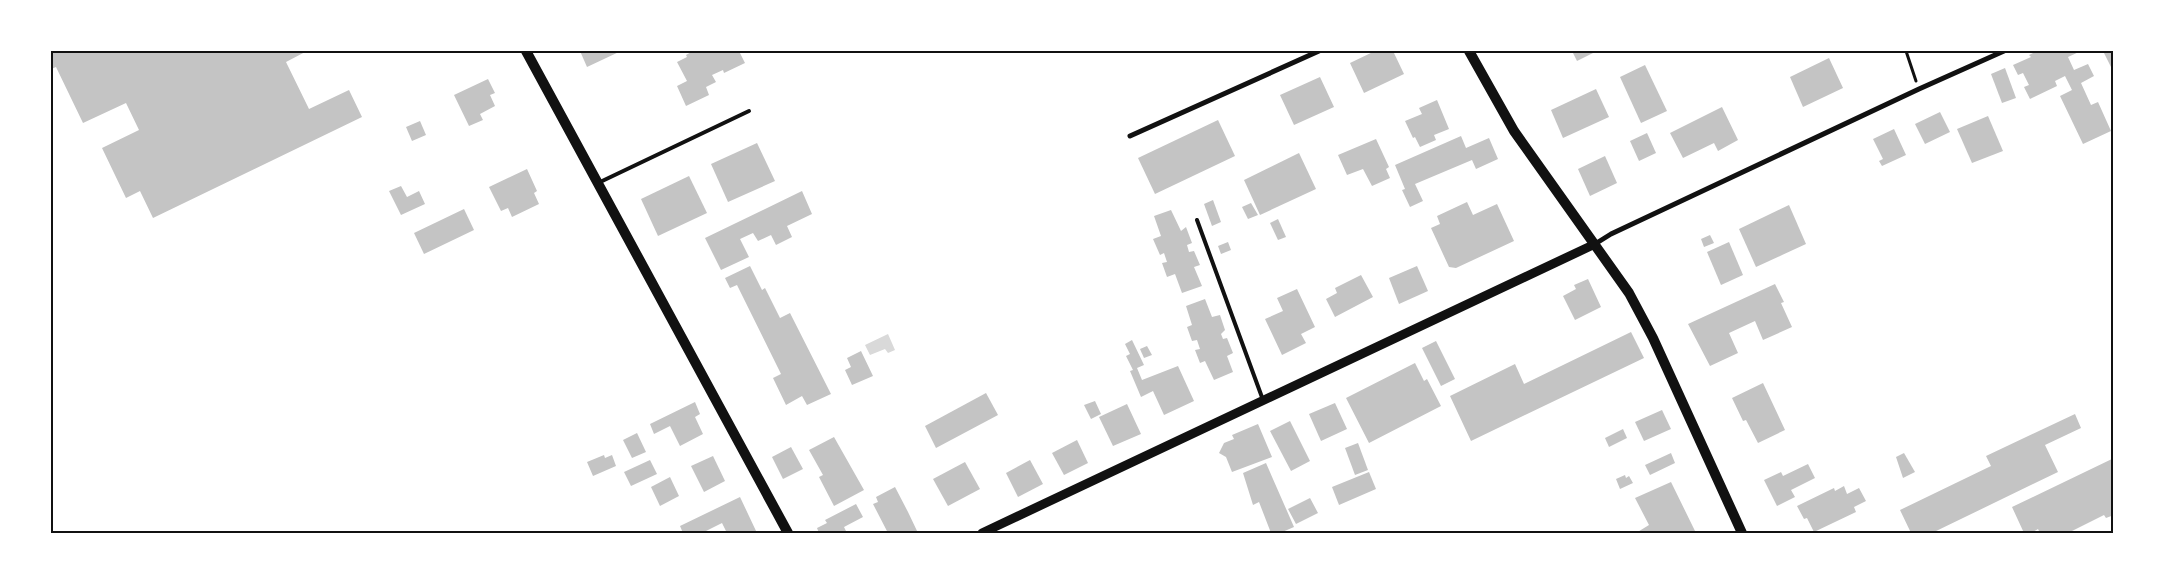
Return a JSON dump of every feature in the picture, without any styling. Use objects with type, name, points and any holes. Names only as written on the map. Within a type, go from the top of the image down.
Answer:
[{"type":"main road","points":[[526,51],[788,533]]},
{"type":"main road","points":[[1469,51],[1514,131],[1629,292],[1653,338],[1742,533]]},
{"type":"street","points":[[1130,136],[1319,51]]},
{"type":"street","points":[[982,533],[1595,244],[1611,234],[2004,51]]},
{"type":"lane","points":[[598,183],[749,111]]},
{"type":"lane","points":[[1197,220],[1264,400]]},
{"type":"path","points":[[1906,51],[1919,89]]},
{"type":"shaded area","points":[[888,334],[895,350],[888,353],[885,349],[870,355],[865,345]]},
{"type":"building","points":[[51,51],[307,51],[286,62],[309,109],[349,90],[362,117],[153,218],[140,191],[126,198],[102,148],[139,130],[126,103],[83,123],[56,67],[51,69]]},
{"type":"building","points":[[580,51],[621,51],[587,67]]},
{"type":"building","points":[[693,51],[739,51],[745,63],[724,73],[723,70],[712,75],[716,82],[706,87],[709,95],[686,106],[677,86],[687,81],[677,62],[687,57],[686,55]]},
{"type":"building","points":[[1375,51],[1393,51],[1404,74],[1364,93],[1350,63]]},
{"type":"building","points":[[1572,51],[1597,51],[1577,61]]},
{"type":"building","points":[[2037,51],[2081,51],[2068,57],[2074,70],[2088,64],[2094,76],[2081,83],[2091,105],[2098,102],[2111,131],[2083,144],[2060,96],[2072,90],[2065,76],[2055,81],[2057,86],[2030,99],[2024,87],[2029,85],[2023,73],[2018,75],[2013,65],[2031,57],[2029,55]]},
{"type":"building","points":[[2103,51],[2114,51],[2114,73]]},
{"type":"building","points":[[1829,58],[1843,88],[1803,107],[1790,77]]},
{"type":"building","points":[[1645,65],[1667,111],[1641,123],[1620,77]]},
{"type":"building","points":[[2005,68],[2016,98],[2002,103],[1991,74]]},
{"type":"building","points":[[1320,77],[1334,107],[1294,125],[1280,95]]},
{"type":"building","points":[[488,79],[495,93],[490,95],[495,106],[480,114],[483,120],[469,126],[454,95]]},
{"type":"building","points":[[1596,89],[1609,117],[1563,138],[1551,110]]},
{"type":"building","points":[[1437,100],[1449,129],[1434,135],[1436,140],[1420,147],[1415,137],[1413,138],[1405,121],[1422,114],[1419,108]]},
{"type":"building","points":[[1722,107],[1738,140],[1718,151],[1714,143],[1683,158],[1670,133]]},
{"type":"building","points":[[1940,112],[1950,132],[1925,144],[1915,124]]},
{"type":"building","points":[[1988,116],[2003,151],[1972,163],[1957,129]]},
{"type":"building","points":[[1218,120],[1235,156],[1155,194],[1138,158]]},
{"type":"building","points":[[420,121],[426,135],[412,141],[406,127]]},
{"type":"building","points":[[1894,129],[1906,155],[1882,166],[1879,161],[1883,159],[1873,139]]},
{"type":"building","points":[[1647,133],[1656,153],[1639,161],[1630,141]]},
{"type":"building","points":[[1461,136],[1466,148],[1489,138],[1498,159],[1476,169],[1472,160],[1415,184],[1423,201],[1410,207],[1402,190],[1405,189],[1395,165]]},
{"type":"building","points":[[1376,139],[1389,167],[1386,169],[1390,178],[1372,186],[1363,169],[1347,175],[1338,155]]},
{"type":"building","points":[[757,143],[775,181],[728,202],[711,164]]},
{"type":"building","points":[[1299,153],[1316,189],[1260,215],[1244,180]]},
{"type":"building","points":[[1605,156],[1617,183],[1590,196],[1578,169]]},
{"type":"building","points":[[527,169],[537,191],[534,193],[539,204],[512,217],[508,208],[501,211],[489,187]]},
{"type":"building","points":[[689,176],[707,213],[658,236],[641,199]]},
{"type":"building","points":[[401,186],[407,197],[419,191],[425,204],[401,215],[389,191]]},
{"type":"building","points":[[802,191],[812,214],[787,226],[792,237],[776,245],[771,235],[758,241],[753,233],[740,239],[749,257],[721,270],[705,238]]},
{"type":"building","points":[[1213,200],[1221,222],[1212,226],[1204,204]]},
{"type":"building","points":[[1467,202],[1473,215],[1497,204],[1514,241],[1456,268],[1449,267],[1431,228],[1440,224],[1437,216]]},
{"type":"building","points":[[1251,203],[1258,215],[1248,219],[1242,207]]},
{"type":"building","points":[[1789,205],[1806,244],[1756,267],[1739,229]]},
{"type":"building","points":[[464,209],[474,230],[424,254],[414,233]]},
{"type":"building","points":[[1171,210],[1181,231],[1186,227],[1192,243],[1187,245],[1189,252],[1194,251],[1200,265],[1194,267],[1202,286],[1182,293],[1175,274],[1167,277],[1162,263],[1167,262],[1164,253],[1160,255],[1153,239],[1161,236],[1154,216]]},
{"type":"building","points":[[1278,219],[1286,237],[1278,240],[1270,223]]},
{"type":"building","points":[[1710,235],[1714,243],[1704,247],[1701,239]]},
{"type":"building","points":[[1228,242],[1231,250],[1221,254],[1218,246]]},
{"type":"building","points":[[1729,242],[1743,275],[1721,285],[1707,252]]},
{"type":"building","points":[[750,266],[762,290],[765,288],[780,318],[790,313],[831,394],[807,405],[802,396],[786,405],[773,378],[781,374],[737,285],[730,288],[725,278]]},
{"type":"building","points":[[1417,266],[1428,291],[1399,304],[1389,278]]},
{"type":"building","points":[[1361,275],[1373,297],[1335,317],[1326,299],[1337,293],[1335,288]]},
{"type":"building","points":[[1588,279],[1601,307],[1575,320],[1563,296],[1576,289],[1574,285]]},
{"type":"building","points":[[1775,284],[1784,302],[1781,303],[1792,327],[1763,340],[1755,321],[1729,333],[1738,353],[1710,366],[1688,324]]},
{"type":"building","points":[[1297,289],[1315,327],[1301,334],[1306,343],[1282,355],[1265,319],[1283,311],[1277,298]]},
{"type":"building","points":[[1205,299],[1212,317],[1220,315],[1225,330],[1221,334],[1223,339],[1227,338],[1233,353],[1227,356],[1233,372],[1214,380],[1205,361],[1200,363],[1195,350],[1200,349],[1197,340],[1192,341],[1187,327],[1192,325],[1186,306]]},
{"type":"building","points":[[1631,332],[1644,358],[1471,441],[1450,396],[1515,364],[1524,384]]},
{"type":"building","points":[[1132,340],[1144,365],[1137,368],[1142,380],[1178,366],[1194,401],[1164,415],[1153,391],[1141,397],[1130,371],[1133,370],[1126,356],[1130,354],[1125,344]]},
{"type":"building","points":[[1436,341],[1455,379],[1441,386],[1422,348]]},
{"type":"building","points":[[1147,346],[1152,355],[1144,358],[1140,349]]},
{"type":"building","points":[[861,351],[873,376],[852,385],[845,370],[851,367],[847,358]]},
{"type":"building","points":[[1415,363],[1424,381],[1427,379],[1441,406],[1369,443],[1346,398]]},
{"type":"building","points":[[1763,383],[1785,430],[1758,443],[1746,420],[1743,421],[1732,398]]},
{"type":"building","points":[[986,393],[998,415],[936,448],[925,426]]},
{"type":"building","points":[[1095,401],[1101,414],[1091,419],[1084,405]]},
{"type":"building","points":[[695,402],[700,414],[695,417],[703,434],[680,446],[670,426],[654,434],[650,424]]},
{"type":"building","points":[[1335,403],[1347,429],[1321,441],[1309,414]]},
{"type":"building","points":[[1127,404],[1141,434],[1113,446],[1099,417]]},
{"type":"building","points":[[1662,410],[1671,429],[1644,441],[1635,422]]},
{"type":"building","points":[[2075,414],[2081,428],[2045,445],[2058,472],[1932,533],[1911,533],[1900,510],[1991,466],[1986,456]]},
{"type":"building","points":[[1290,421],[1310,461],[1291,471],[1270,431]]},
{"type":"building","points":[[1258,424],[1272,457],[1232,472],[1226,457],[1219,453],[1224,443],[1234,439],[1232,435]]},
{"type":"building","points":[[1623,429],[1627,438],[1609,447],[1605,438]]},
{"type":"building","points":[[637,433],[646,452],[632,458],[623,440]]},
{"type":"building","points":[[834,437],[864,490],[834,506],[819,477],[823,475],[809,450]]},
{"type":"building","points":[[1077,440],[1088,463],[1064,475],[1052,453]]},
{"type":"building","points":[[1358,443],[1368,470],[1355,475],[1345,448]]},
{"type":"building","points":[[791,447],[803,469],[783,479],[772,457]]},
{"type":"building","points":[[1671,453],[1675,463],[1650,475],[1645,465]]},
{"type":"building","points":[[1904,453],[1915,472],[1903,478],[1896,457]]},
{"type":"building","points":[[604,455],[605,458],[612,455],[616,466],[593,476],[587,462]]},
{"type":"building","points":[[713,456],[725,481],[704,492],[691,466]]},
{"type":"building","points":[[2114,458],[2114,515],[2106,518],[2104,515],[2068,533],[2040,533],[2038,529],[2031,533],[2024,533],[2012,507]]},
{"type":"building","points":[[650,460],[657,474],[631,486],[624,472]]},
{"type":"building","points":[[1030,460],[1043,484],[1018,497],[1006,473]]},
{"type":"building","points":[[965,462],[980,489],[948,506],[933,479]]},
{"type":"building","points":[[1266,463],[1294,527],[1280,533],[1271,533],[1259,502],[1253,505],[1243,473]]},
{"type":"building","points":[[1808,464],[1815,478],[1791,490],[1795,497],[1777,506],[1764,480],[1781,472],[1783,476]]},
{"type":"building","points":[[1369,472],[1376,489],[1339,505],[1332,487]]},
{"type":"building","points":[[1625,475],[1626,478],[1629,476],[1633,483],[1620,489],[1616,479]]},
{"type":"building","points":[[670,477],[679,496],[660,506],[651,487]]},
{"type":"building","points":[[1671,482],[1696,533],[1636,533],[1649,525],[1635,498]]},
{"type":"building","points":[[1844,486],[1847,494],[1859,488],[1866,501],[1854,507],[1856,512],[1814,532],[1807,518],[1804,519],[1797,506],[1834,488],[1835,491]]},
{"type":"building","points":[[895,487],[918,533],[888,533],[873,504],[878,502],[876,497]]},
{"type":"building","points":[[740,497],[757,533],[727,533],[722,523],[702,533],[683,533],[680,526]]},
{"type":"building","points":[[1310,498],[1318,513],[1296,524],[1288,509]]},
{"type":"building","points":[[856,504],[863,517],[844,527],[847,533],[819,533],[817,528],[827,523],[825,520]]}]
